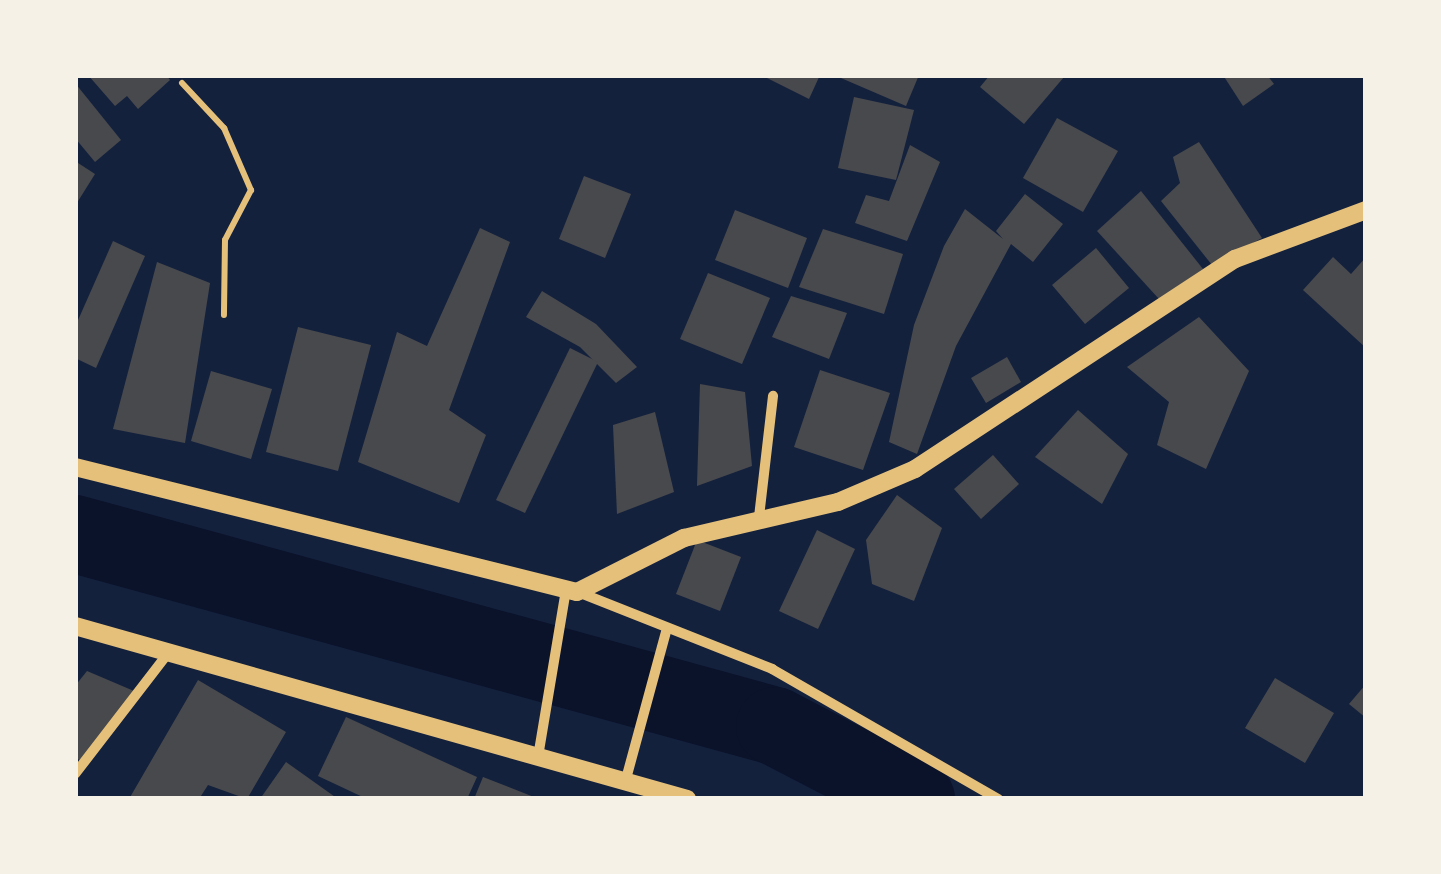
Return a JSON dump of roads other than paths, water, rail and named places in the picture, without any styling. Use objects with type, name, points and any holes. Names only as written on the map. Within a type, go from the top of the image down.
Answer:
[{"type":"street","points":[[539,752],[558,629],[572,591],[684,538],[759,517],[838,502],[915,468],[1235,259],[1366,210]]},
{"type":"street","points":[[759,517],[773,396]]},
{"type":"street","points":[[75,467],[572,591],[772,669],[998,799]]},
{"type":"street","points":[[75,626],[539,752],[687,799]]},
{"type":"street","points":[[626,779],[667,628]]},
{"type":"street","points":[[75,774],[170,652]]},
{"type":"waterway","points":[[75,534],[775,726],[916,799]]}]
